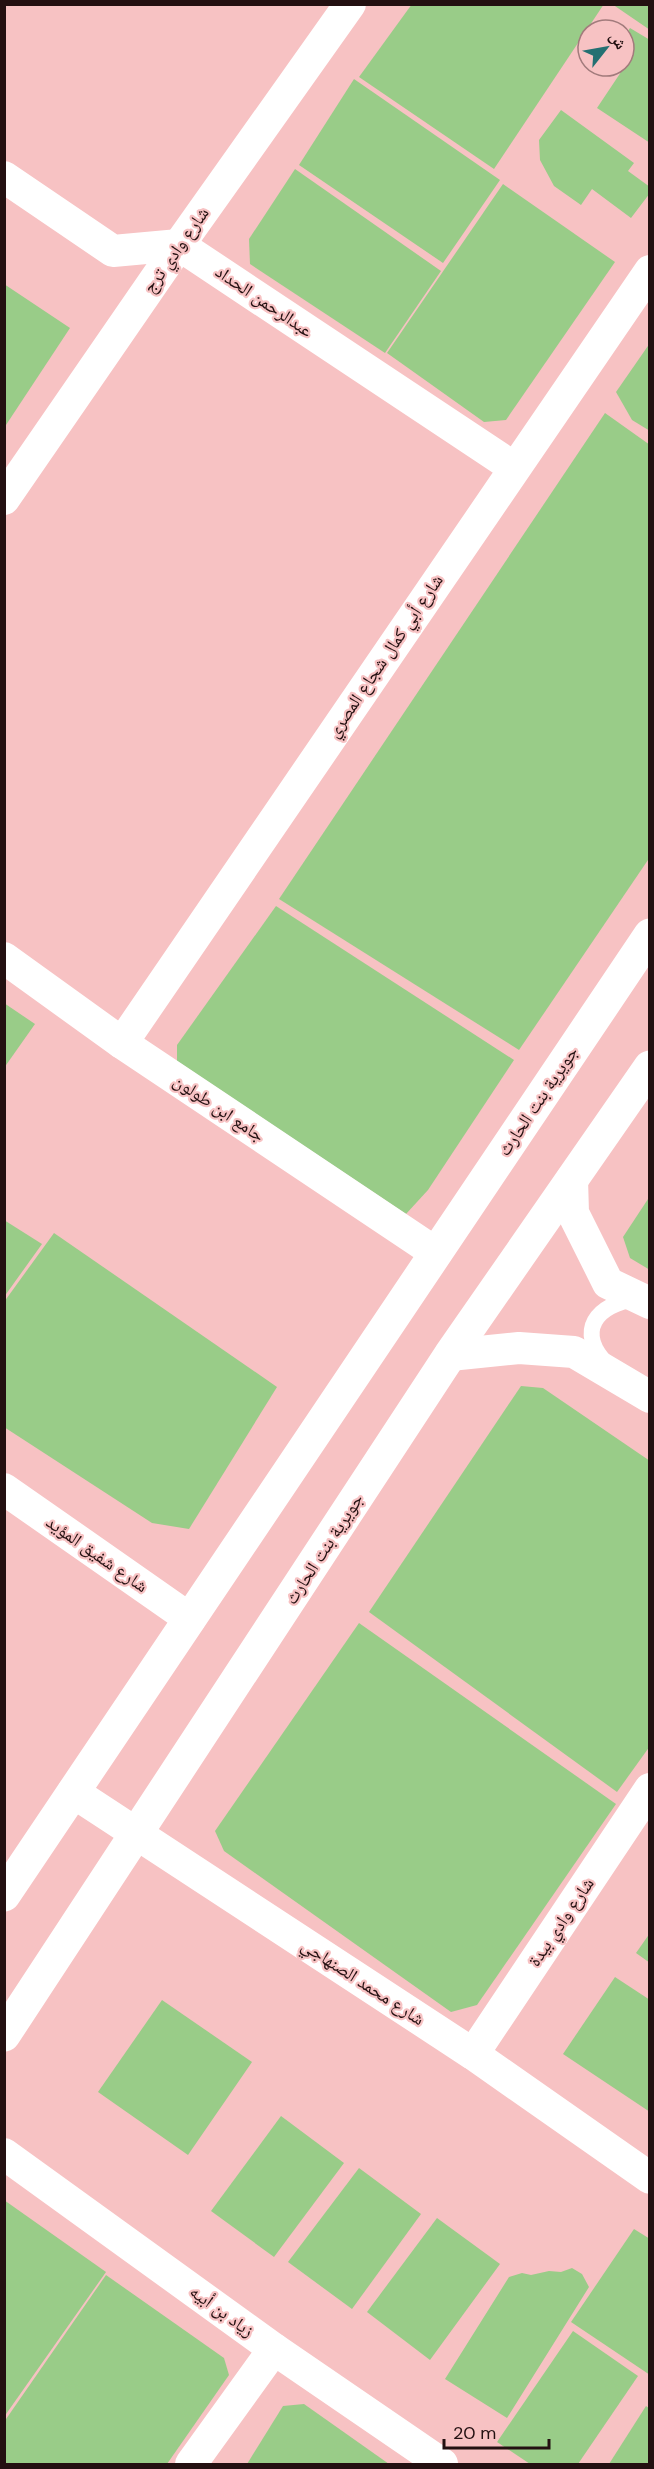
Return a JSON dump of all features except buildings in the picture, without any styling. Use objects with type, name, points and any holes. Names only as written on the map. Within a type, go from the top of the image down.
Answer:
[{"type":"street","name":"شارع وادي ترج","points":[[4,499],[344,7]]},
{"type":"street","points":[[4,177],[113,251],[179,245]]},
{"type":"street","name":"عبدالرحمن الحداد","points":[[179,245],[513,468]]},
{"type":"street","name":"شارع أبي كمال شجاع المصري","points":[[122,1043],[513,468],[650,272]]},
{"type":"street","name":"جويرية بنت الحارث","points":[[4,1895],[650,935]]},
{"type":"street","name":"جامع ابن طولون","points":[[4,958],[122,1043],[436,1253]]},
{"type":"street","name":"جويرية بنت الحارث","points":[[4,2035],[450,1355],[650,1067]]},
{"type":"street","points":[[572,1179],[573,1213],[608,1283],[646,1300]]},
{"type":"street","points":[[450,1355],[519,1348],[574,1352],[650,1397]]},
{"type":"street","name":"شارع شفيق المؤيد","points":[[4,1489],[190,1619]]},
{"type":"street","name":"شارع وادي بيدة","points":[[473,2054],[650,1789]]},
{"type":"street","name":"شارع محمد الصنهاجي","points":[[73,1792],[473,2054],[650,2178]]},
{"type":"street","name":"زياد بن أبيه","points":[[4,2154],[274,2349],[442,2464]]},
{"type":"street","points":[[191,2464],[274,2349]]},
{"type":"lane","points":[[623,1379],[597,1353],[593,1343],[592,1328],[600,1312],[618,1301],[646,1300]]}]
